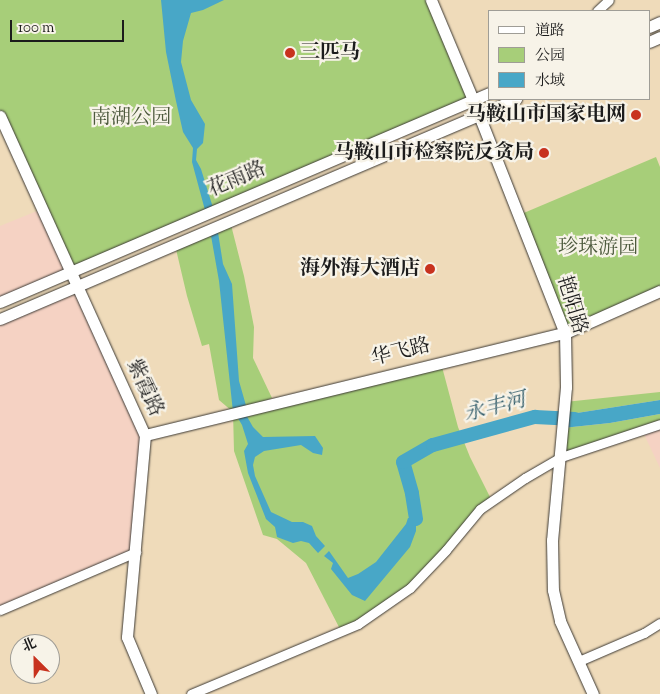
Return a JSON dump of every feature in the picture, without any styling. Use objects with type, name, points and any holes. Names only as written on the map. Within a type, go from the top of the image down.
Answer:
[{"type":"street","name":"艳阳路","points":[[431,0],[479,114],[565,333],[566,387],[552,540],[553,590],[560,621],[593,694]]},
{"type":"street","points":[[598,10],[610,0]]},
{"type":"street","name":"花雨路","points":[[0,302],[488,93]]},
{"type":"street","points":[[0,319],[514,100]]},
{"type":"street","name":"紫霞路","points":[[0,116],[145,435],[128,637],[151,694]]},
{"type":"street","name":"华飞路","points":[[145,435],[565,333],[660,291]]},
{"type":"street","points":[[191,694],[358,624],[410,588],[446,550],[480,509],[561,457],[660,424]]},
{"type":"street","points":[[0,610],[136,552]]},
{"type":"street","points":[[579,661],[644,633],[660,623]]},
{"type":"shaded area","points":[[42,209],[70,272],[0,302],[0,226]]},
{"type":"shaded area","points":[[77,286],[145,435],[136,552],[0,610],[0,319]]},
{"type":"shaded area","points":[[660,424],[660,468],[642,430]]},
{"type":"green space","name":"南湖公园","points":[[0,0],[431,0],[473,100],[70,272],[0,116]]},
{"type":"green space","name":"珍珠游园","points":[[656,157],[660,167],[660,291],[565,333],[519,215]]},
{"type":"green space","points":[[230,221],[244,276],[254,327],[253,358],[272,398],[251,407],[441,363],[458,427],[470,457],[492,501],[410,588],[341,631],[306,563],[277,539],[263,535],[234,451],[233,412],[219,400],[209,344],[202,346],[187,296],[175,245]]},
{"type":"green space","points":[[660,392],[660,400],[564,415],[565,402]]},
{"type":"green space","points":[[660,414],[660,424],[561,457],[563,428],[610,423]]},
{"type":"water","points":[[161,0],[224,0],[203,10],[191,13],[183,41],[181,62],[191,100],[205,124],[203,143],[197,149],[196,160],[201,169],[214,211],[206,214],[192,162],[193,148],[183,132],[176,101],[166,52]]},
{"type":"water","points":[[217,226],[223,264],[232,284],[239,381],[247,409],[233,412],[219,281],[210,230]]},
{"type":"water","points":[[660,400],[660,414],[610,423],[563,428],[564,415]]},
{"type":"water","points":[[245,413],[253,427],[263,437],[315,436],[323,448],[322,455],[313,453],[301,445],[264,451],[255,457],[253,465],[255,476],[271,512],[292,522],[303,522],[312,526],[316,536],[325,546],[318,553],[309,543],[301,541],[293,543],[277,537],[275,527],[266,519],[248,473],[244,451],[248,444],[242,425],[236,415]]},
{"type":"water","points":[[408,518],[416,519],[416,531],[410,547],[365,601],[352,595],[331,569],[333,563],[324,556],[329,551],[348,578],[358,574],[376,562],[406,524]]},
{"type":"waterway","name":"永丰河","points":[[416,519],[412,493],[403,462],[433,445],[535,417],[575,419]]},
{"type":"place","name":"三匹马","points":[[290,53]]},
{"type":"place","name":"马鞍山市国家电网","points":[[636,115]]},
{"type":"place","name":"马鞍山市检察院反贪局","points":[[544,153]]},
{"type":"place","name":"海外海大酒店","points":[[430,269]]}]
